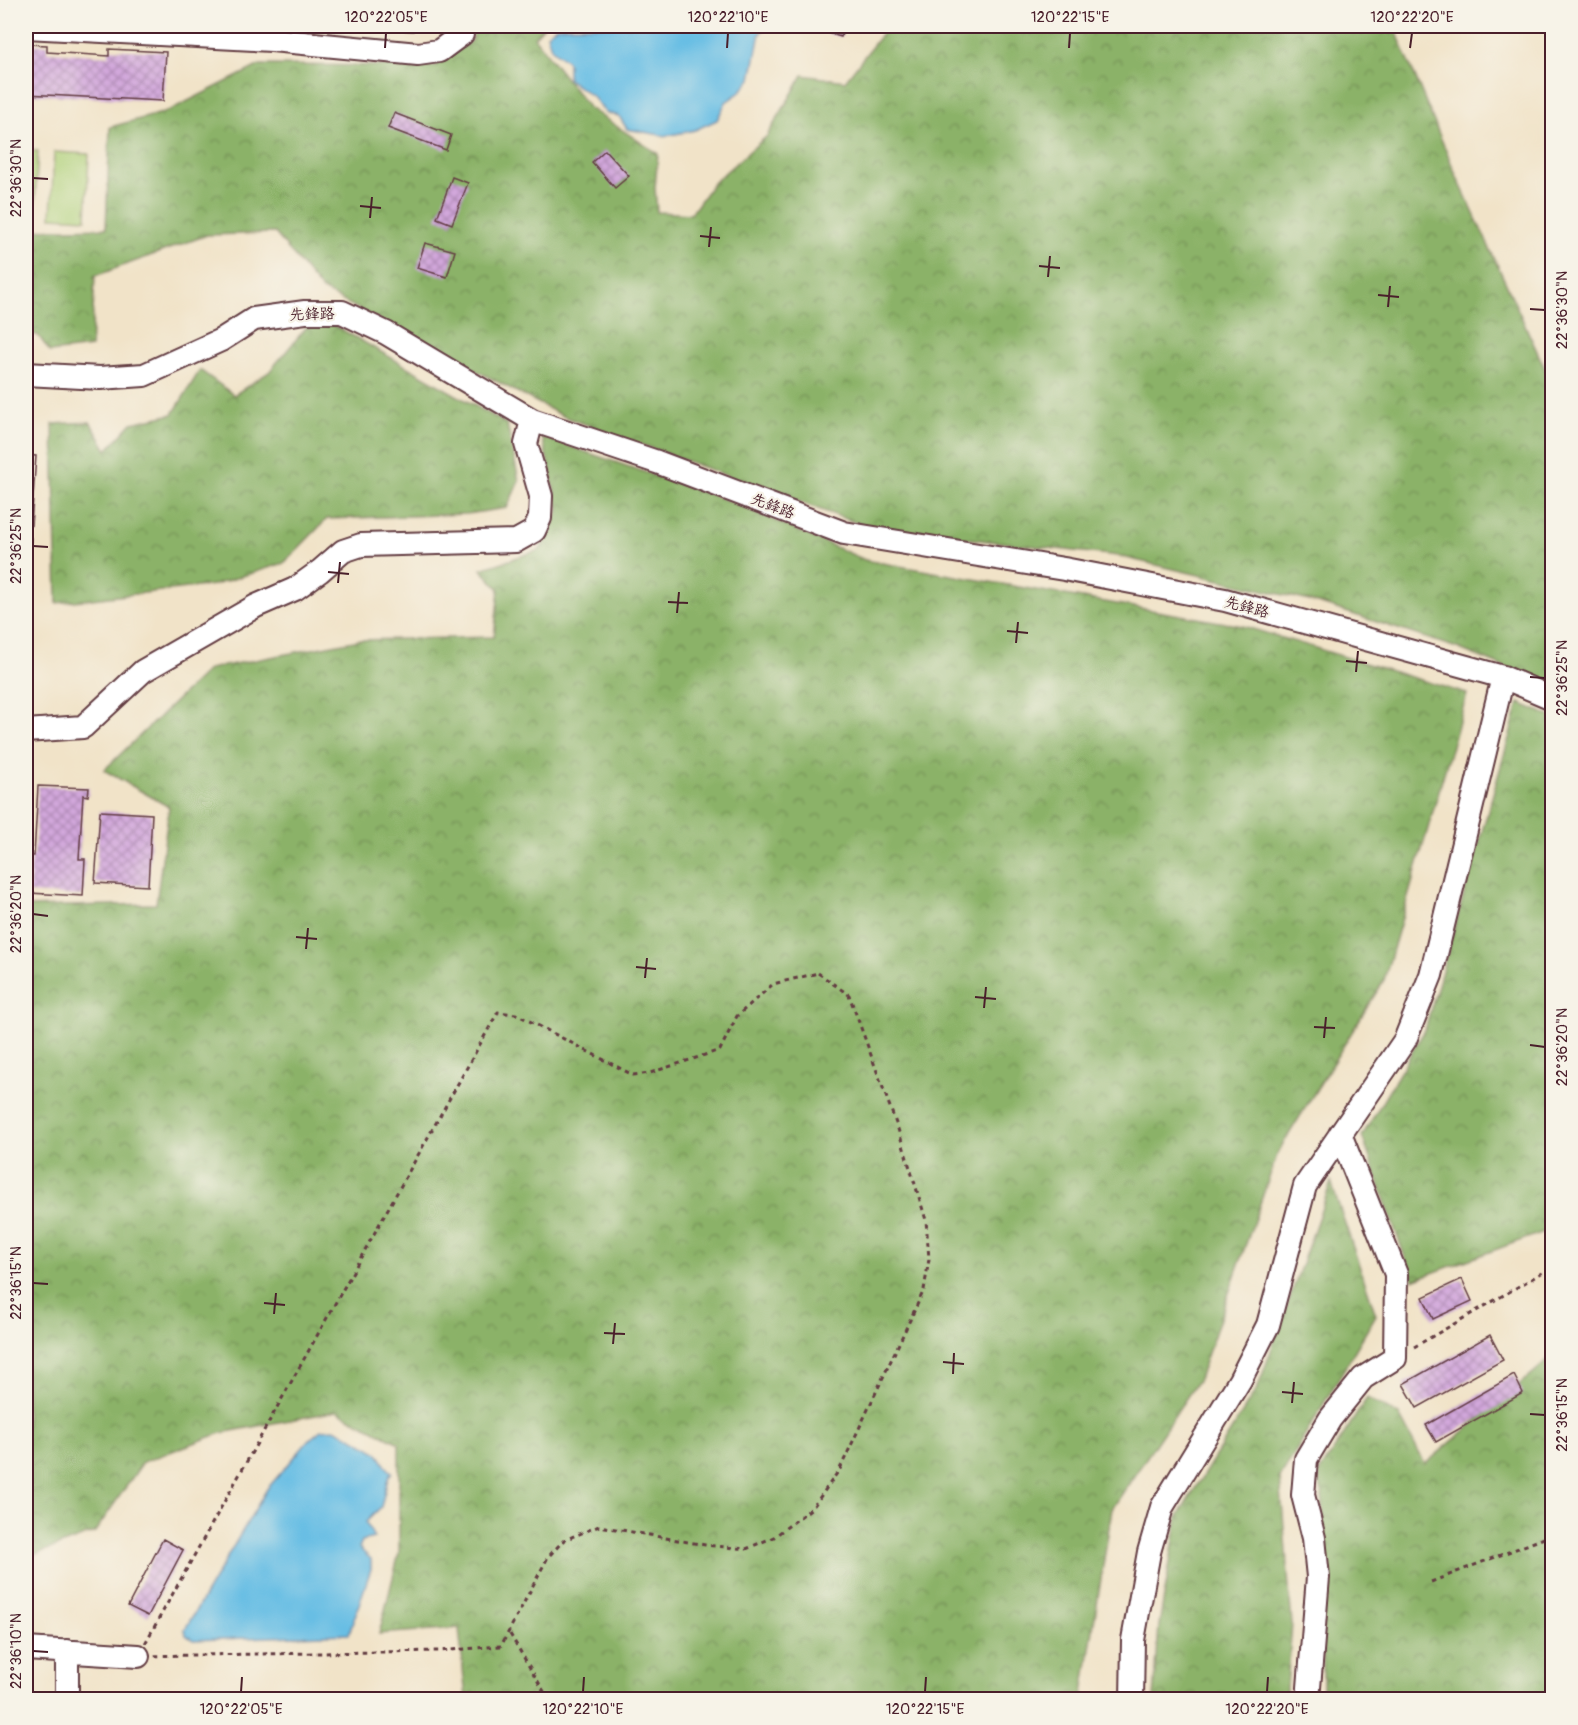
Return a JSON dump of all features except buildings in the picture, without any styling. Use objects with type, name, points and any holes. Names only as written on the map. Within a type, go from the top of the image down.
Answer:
[{"type":"street","points":[[26,27],[272,33],[418,54],[439,51],[462,34],[462,26]]},
{"type":"street","name":"先鋒路","points":[[26,374],[100,378],[144,375],[221,340],[254,319],[305,312],[342,312],[386,333],[532,420],[657,462],[844,533],[1064,569],[1225,600],[1503,677],[1552,698]]},
{"type":"street","points":[[26,731],[83,727],[143,671],[256,606],[295,589],[343,550],[361,545],[516,542],[534,531],[540,518],[542,496],[526,444],[532,420]]},
{"type":"street","points":[[1132,1700],[1133,1640],[1149,1552],[1162,1507],[1240,1380],[1268,1325],[1305,1186],[1405,1040],[1431,975],[1503,677]]},
{"type":"street","points":[[1308,1700],[1317,1577],[1314,1538],[1303,1495],[1306,1459],[1330,1419],[1363,1378],[1395,1358],[1395,1274],[1341,1134]]},
{"type":"street","points":[[26,1649],[138,1656]]},
{"type":"street","points":[[67,1651],[67,1700]]},
{"type":"path","points":[[818,973],[849,995],[904,1149],[926,1221],[930,1259],[924,1290],[840,1469],[813,1507],[774,1537],[746,1549],[705,1545],[599,1526],[564,1540],[548,1557],[501,1646],[440,1651],[138,1656],[498,1012],[516,1014],[633,1076],[650,1073],[720,1050],[737,1016],[773,984],[818,973]]},
{"type":"path","points":[[1395,1358],[1552,1267]]},
{"type":"path","points":[[1431,1582],[1552,1534]]},
{"type":"path","points":[[509,1633],[549,1700]]},
{"type":"green space","points":[[476,26],[544,26],[534,37],[588,107],[658,154],[655,188],[657,212],[691,214],[713,183],[767,136],[803,75],[845,81],[888,26],[1394,26],[1457,177],[1547,373],[1552,391],[1552,686],[1457,648],[1318,603],[1118,556],[868,527],[563,416],[322,290],[275,233],[207,235],[95,276],[91,347],[50,352],[38,335],[26,334],[26,230],[106,228],[110,127],[166,112],[260,65],[435,66],[472,40]]},
{"type":"green space","points":[[26,151],[38,151],[34,217],[26,216]]},
{"type":"green space","points":[[54,152],[89,154],[86,219],[51,217]]},
{"type":"green space","points":[[309,324],[334,325],[507,424],[519,481],[507,508],[467,514],[327,519],[284,563],[214,585],[57,603],[53,424],[90,422],[107,450],[132,423],[173,414],[200,370],[234,395],[269,372]]},
{"type":"green space","points":[[542,437],[732,502],[865,560],[1243,626],[1467,694],[1384,980],[1278,1152],[1199,1379],[1112,1509],[1082,1699],[466,1699],[459,1628],[379,1634],[399,1553],[399,1443],[337,1411],[221,1433],[143,1462],[95,1532],[26,1558],[26,907],[156,904],[169,807],[104,770],[209,669],[359,640],[494,637],[499,589],[481,569],[540,550],[559,510]]},
{"type":"green space","points":[[1519,703],[1552,717],[1552,1229],[1413,1280],[1362,1136],[1425,1030]]},
{"type":"green space","points":[[1331,1182],[1376,1315],[1280,1478],[1292,1624],[1286,1699],[1154,1699],[1159,1625],[1178,1516],[1258,1387]]},
{"type":"green space","points":[[1552,1357],[1552,1699],[1323,1699],[1323,1505],[1319,1473],[1367,1398],[1399,1415],[1425,1464]]},
{"type":"water","points":[[769,26],[760,33],[751,79],[739,93],[726,102],[717,120],[695,130],[666,136],[627,129],[619,116],[606,113],[593,97],[568,79],[568,62],[551,48],[547,34],[556,27]]},
{"type":"water","points":[[334,1429],[377,1453],[392,1472],[388,1478],[381,1507],[366,1522],[374,1538],[362,1541],[359,1548],[371,1559],[371,1569],[349,1634],[193,1640],[186,1635],[185,1629],[267,1489],[310,1439],[321,1430]]}]
